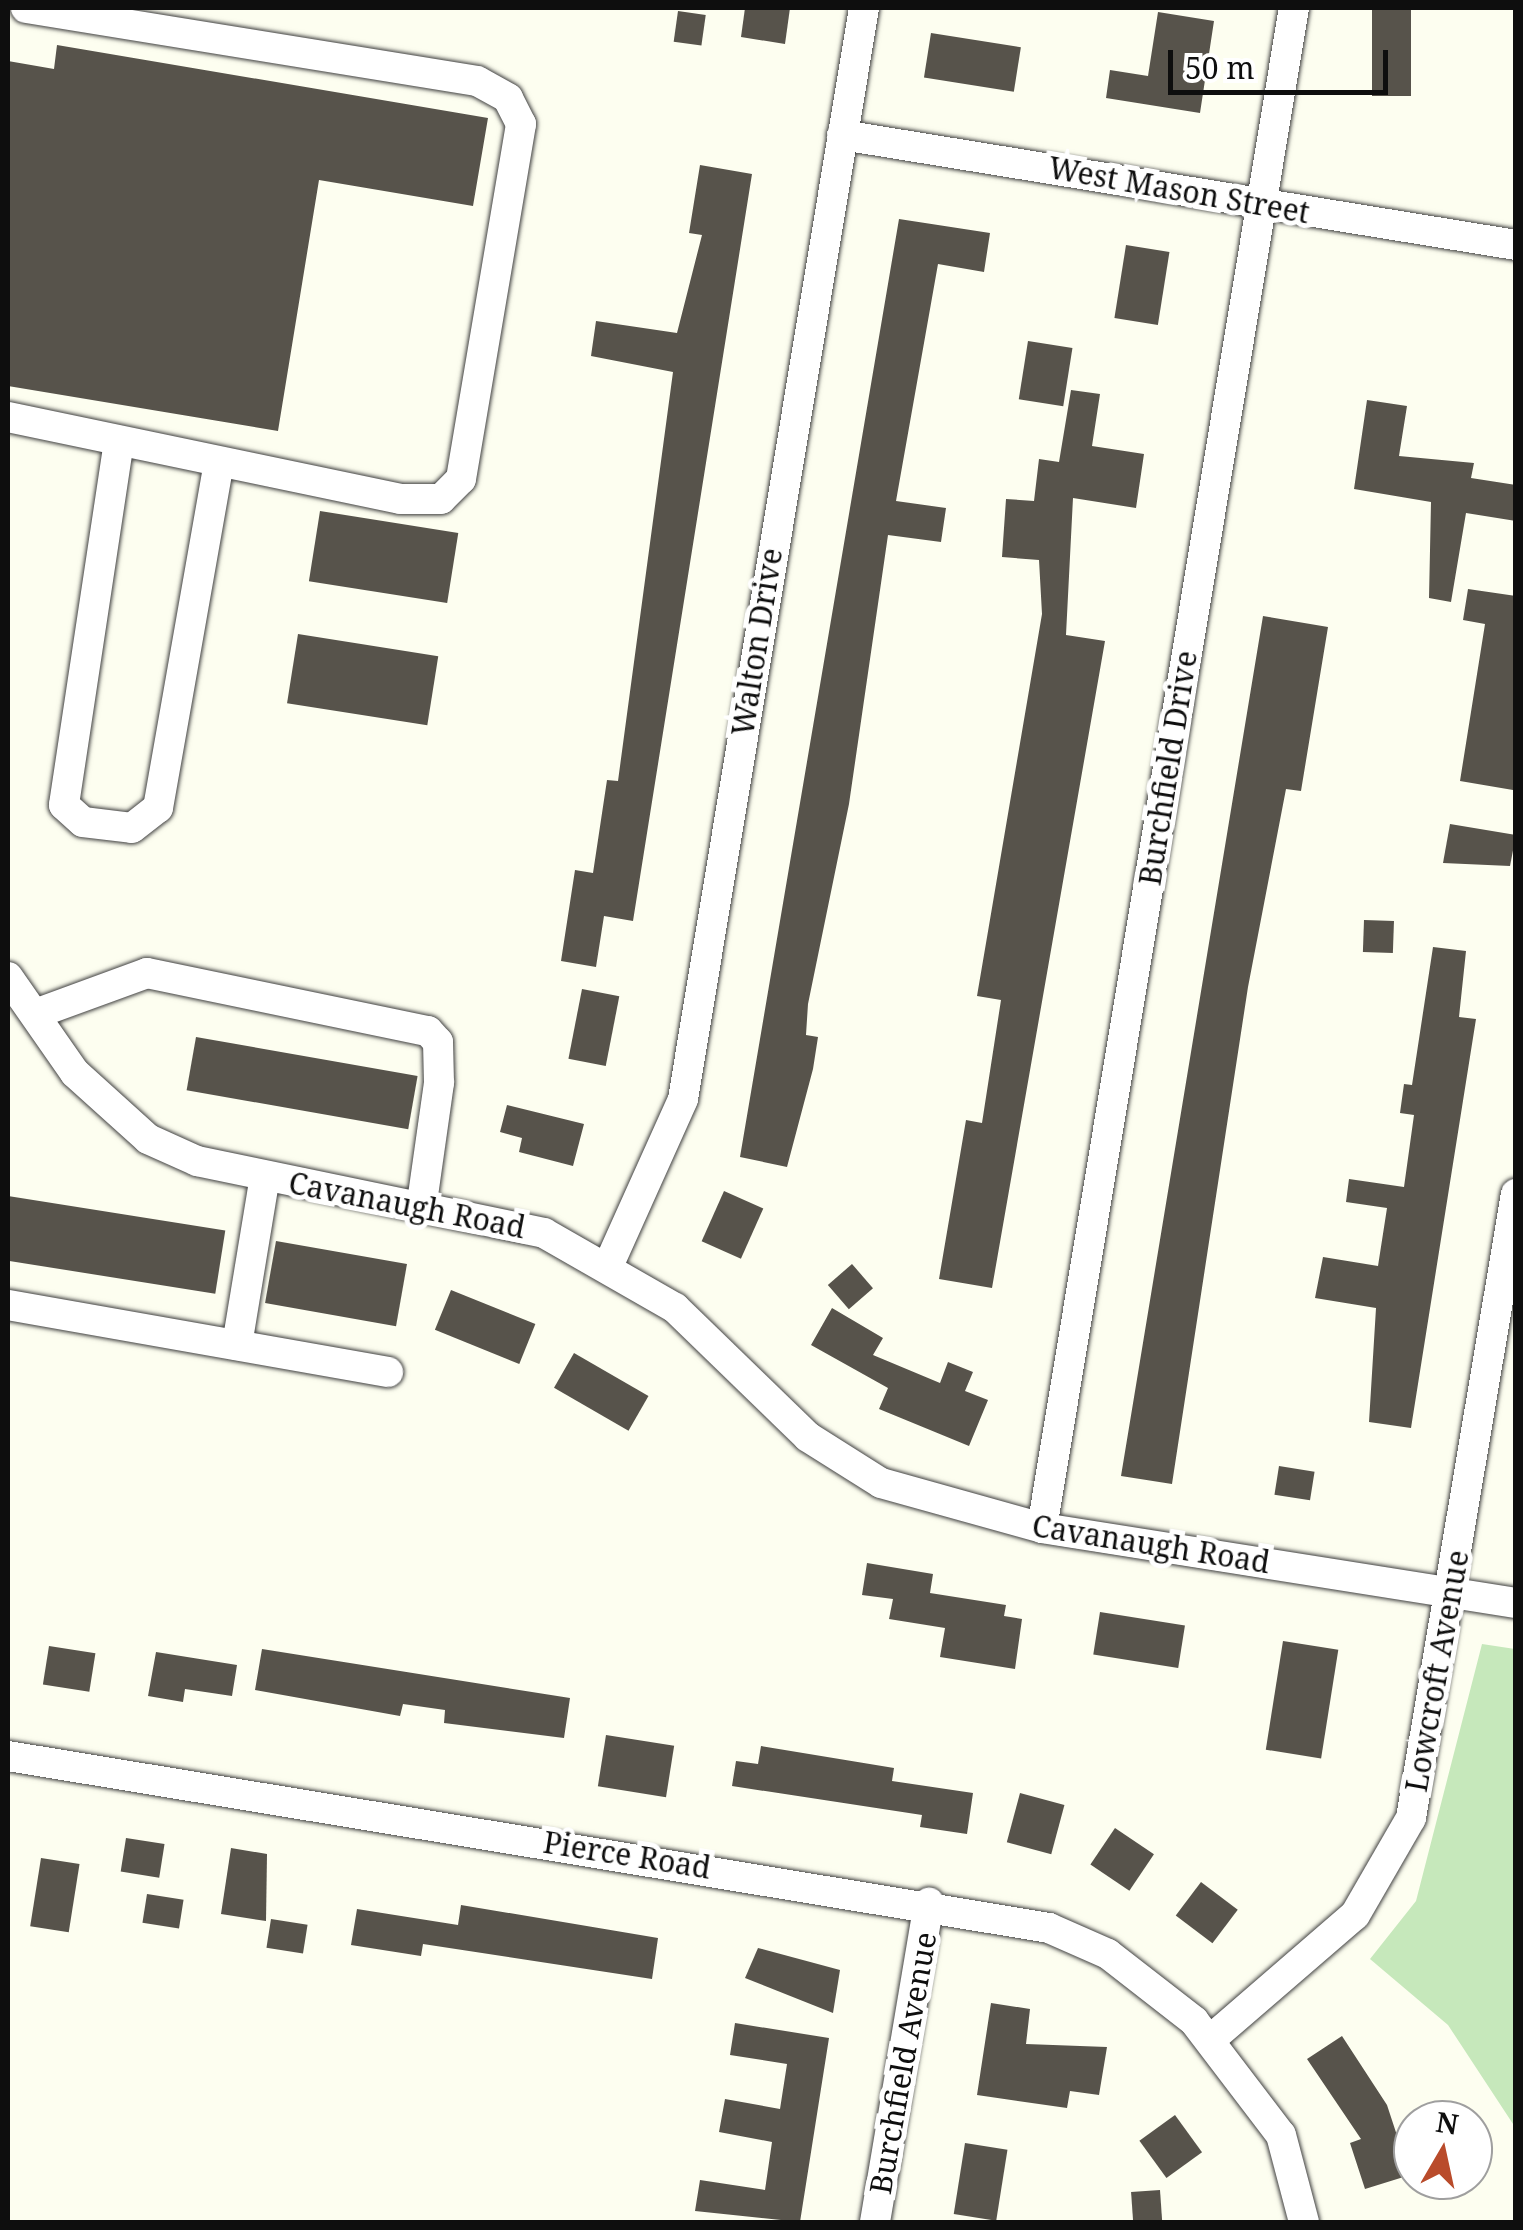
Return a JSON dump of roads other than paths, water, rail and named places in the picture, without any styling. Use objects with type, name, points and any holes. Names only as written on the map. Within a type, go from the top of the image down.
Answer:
[{"type":"street","points":[[8,417],[400,499],[441,499],[461,479],[521,124],[508,98],[477,81],[26,8]]},
{"type":"street","name":"Walton Drive","points":[[609,1264],[683,1099],[864,8]]},
{"type":"street","name":"Burchfield Drive","points":[[1042,1528],[1294,8]]},
{"type":"street","name":"West Mason Street","points":[[842,135],[1516,245]]},
{"type":"street","points":[[119,441],[64,805],[84,822],[132,828],[158,808],[219,462]]},
{"type":"street","points":[[36,1014],[147,973],[428,1031],[438,1042],[439,1083],[422,1202]]},
{"type":"street","name":"Cavanaugh Road","points":[[8,977],[96,1096],[148,1139],[265,1176],[422,1202],[544,1233],[609,1264],[675,1308],[808,1436],[880,1482],[1042,1528],[1516,1603]]},
{"type":"street","points":[[236,1346],[265,1176]]},
{"type":"street","name":"Lowcroft Avenue","points":[[1210,2040],[1355,1915],[1386,1871],[1425,1758],[1516,1194]]},
{"type":"street","points":[[8,1305],[388,1372]]},
{"type":"street","name":"Pierce Road","points":[[8,1756],[929,1903],[1049,1928],[1108,1954],[1210,2040]]},
{"type":"street","name":"Burchfield Avenue","points":[[875,2222],[929,1903]]},
{"type":"street","points":[[1210,2040],[1282,2136],[1304,2222]]}]
